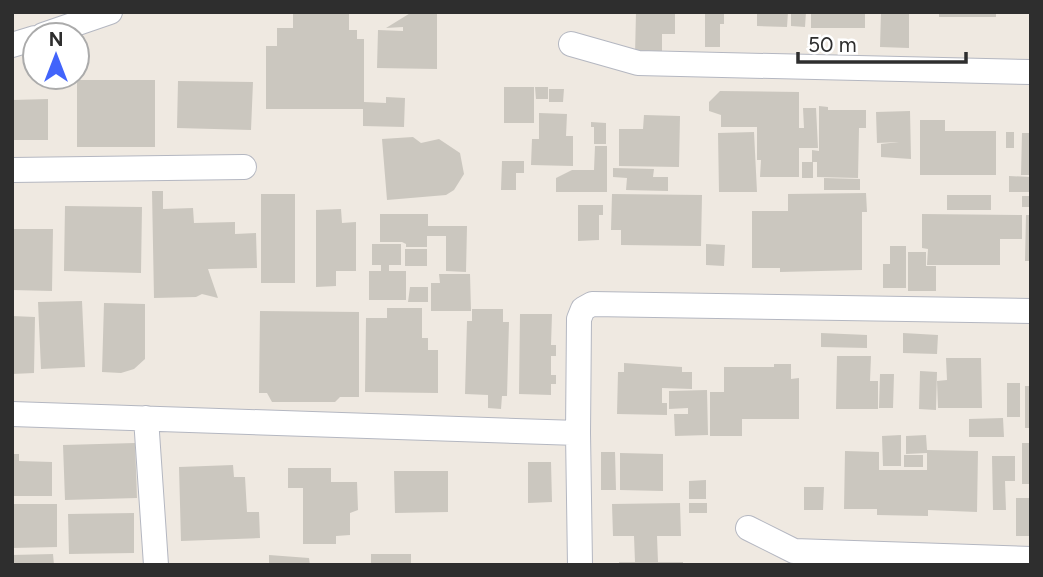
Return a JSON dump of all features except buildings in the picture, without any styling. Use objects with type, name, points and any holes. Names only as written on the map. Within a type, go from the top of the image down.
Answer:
[{"type":"street","points":[[84,21],[110,12]]},
{"type":"street","points":[[571,44],[638,63],[1031,72]]},
{"type":"street","points":[[12,170],[244,167]]},
{"type":"street","points":[[580,565],[579,318],[583,309],[592,304],[1031,311]]},
{"type":"street","points":[[12,414],[578,433]]},
{"type":"street","points":[[146,418],[156,565]]},
{"type":"street","points":[[747,528],[794,551],[1031,559]]}]
